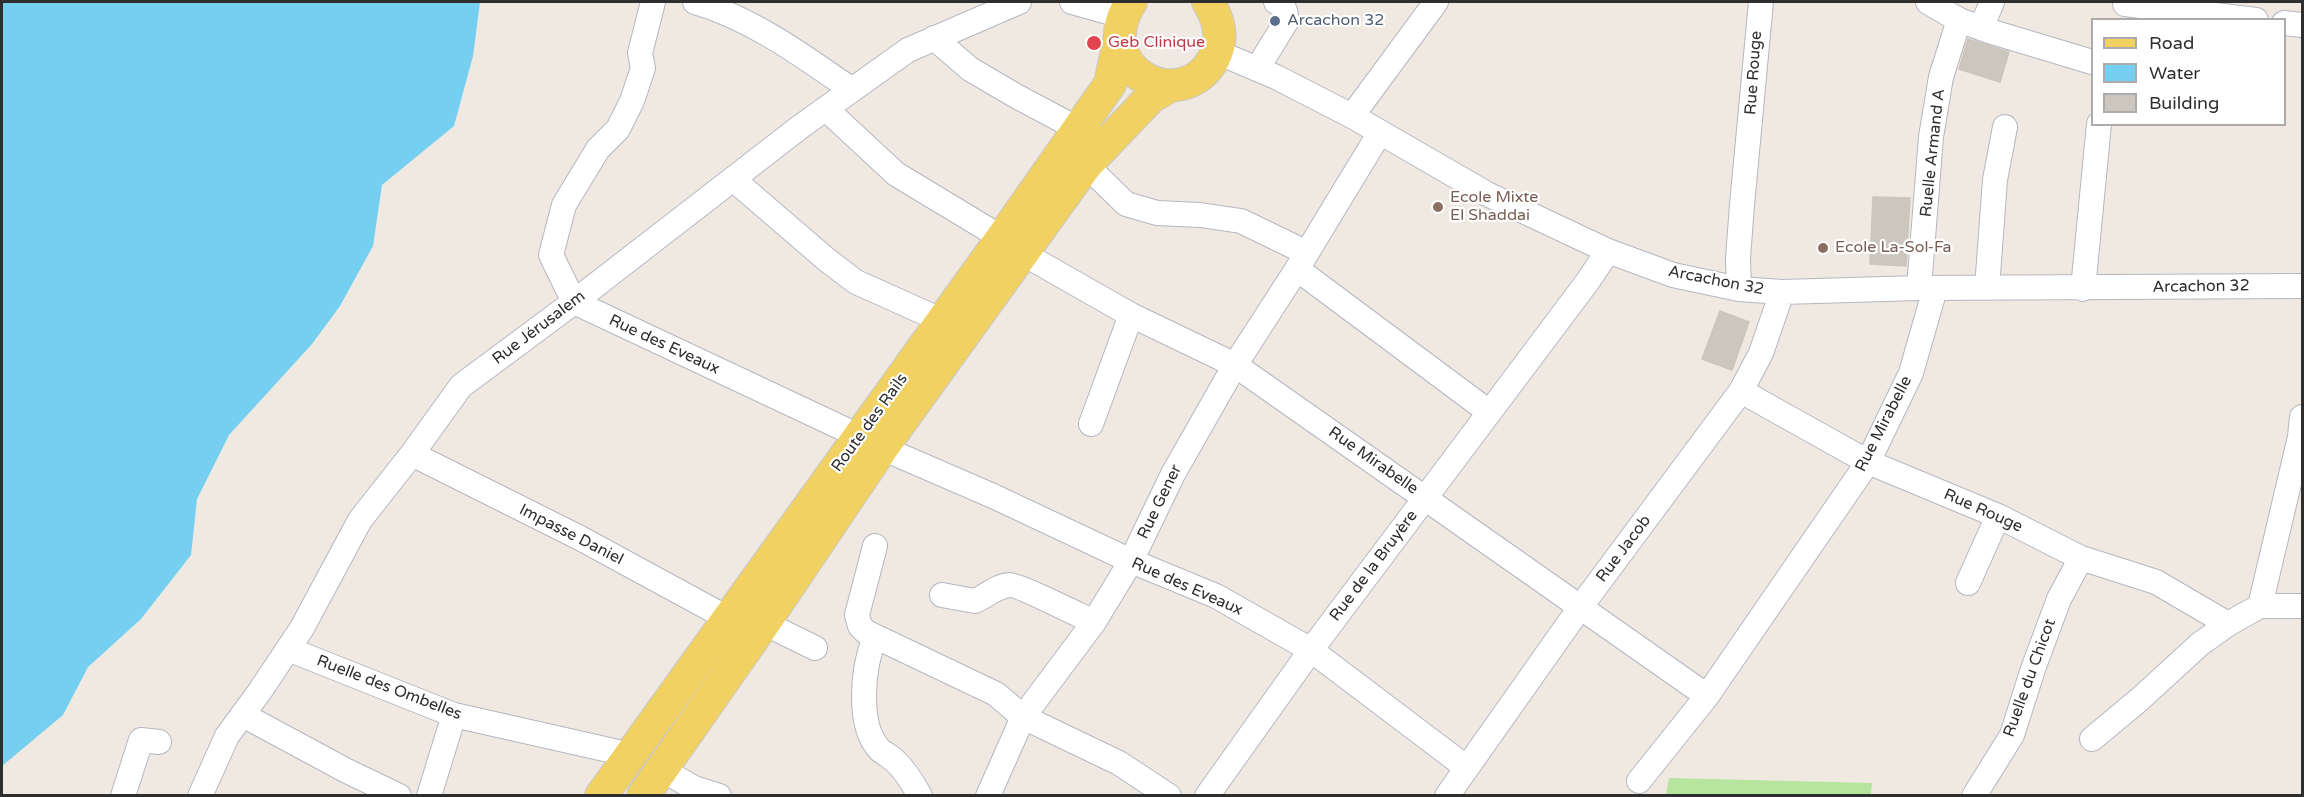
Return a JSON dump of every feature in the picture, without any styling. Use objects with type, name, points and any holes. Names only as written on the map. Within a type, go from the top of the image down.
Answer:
[{"type":"main road","points":[[1208,2],[1215,12],[1219,26],[1220,39],[1217,52]]},
{"type":"main road","points":[[1124,20],[1123,56],[1131,68],[1143,78],[1157,84],[1172,85]]},
{"type":"main road","name":"Route des Rails","points":[[602,795],[729,619],[871,442],[1012,246],[1078,129],[1110,84],[1124,20]]},
{"type":"main road","name":"Route des Rails","points":[[643,795],[764,623],[943,321],[1151,97],[1172,85],[1186,82],[1199,75],[1210,65],[1217,52]]},
{"type":"street","points":[[574,303],[551,255],[564,205],[598,149],[618,129],[632,101],[643,68],[640,53],[653,2]]},
{"type":"street","points":[[695,2],[716,8],[788,46],[852,90]]},
{"type":"street","name":"Rue Jérusalem","points":[[200,795],[227,736],[302,628],[360,520],[461,386],[574,303],[674,223],[908,50],[1019,2]]},
{"type":"street","points":[[1072,2],[1124,20]]},
{"type":"street","points":[[1257,69],[1286,22],[1287,14],[1283,6],[1276,2]]},
{"type":"street","points":[[1352,116],[1436,2]]},
{"type":"street","name":"Rue Rouge","points":[[1739,289],[1738,258],[1742,205],[1761,2]]},
{"type":"street","points":[[1928,2],[1970,24],[2091,62]]},
{"type":"street","name":"Ruelle Armand A","points":[[1927,288],[1931,137],[1941,77],[1970,24],[1992,2]]},
{"type":"street","points":[[2124,8],[2234,18]]},
{"type":"street","points":[[2286,23],[2302,26]]},
{"type":"street","points":[[934,38],[970,69],[1078,129]]},
{"type":"street","name":"Arcachon 32","points":[[1217,52],[1352,116],[1379,134],[1487,194],[1608,251],[1673,275],[1739,289],[1782,292],[1927,288],[2083,289],[2302,286]]},
{"type":"street","name":"Rue Mirabelle","points":[[826,109],[896,174],[1012,246],[1131,315],[1235,365],[1426,497],[1579,609],[1707,696]]},
{"type":"street","points":[[2083,289],[2099,126]]},
{"type":"street","points":[[1987,288],[1995,180],[2005,127]]},
{"type":"street","name":"Rue Gener","points":[[988,795],[1023,717],[1094,622],[1131,561],[1173,474],[1235,365],[1302,261],[1379,134]]},
{"type":"street","points":[[1086,165],[1126,204],[1157,213],[1200,215],[1241,221],[1302,261],[1489,412]]},
{"type":"street","points":[[734,180],[856,282],[943,321]]},
{"type":"street","name":"Rue de la Bruyère","points":[[1208,795],[1311,650],[1608,251]]},
{"type":"street","name":"Rue Mirabelle","points":[[1639,781],[1707,696],[1868,462],[1911,373],[1927,288]]},
{"type":"street","name":"Rue Jacob","points":[[1447,795],[1579,609],[1741,391],[1761,353],[1782,292]]},
{"type":"street","name":"Rue des Eveaux","points":[[574,303],[1131,561],[1216,596],[1311,650],[1467,768]]},
{"type":"street","points":[[1091,424],[1131,315]]},
{"type":"street","name":"Rue Rouge","points":[[1741,391],[1868,462],[1998,516],[2081,558],[2156,582],[2228,624]]},
{"type":"street","points":[[2260,606],[2300,437],[2302,417]]},
{"type":"street","name":"Impasse Daniel","points":[[412,454],[580,538],[729,619]]},
{"type":"street","points":[[1968,583],[1998,516]]},
{"type":"street","points":[[875,546],[857,615],[860,626],[875,637],[996,694],[1023,717],[1119,763],[1169,795]]},
{"type":"street","name":"Ruelle du Chicot","points":[[1974,795],[2012,735],[2059,599],[2081,558]]},
{"type":"street","points":[[942,595],[975,601],[1010,584],[1024,588],[1042,599],[1094,622]]},
{"type":"street","points":[[2092,739],[2200,644],[2228,624],[2260,606],[2302,606]]},
{"type":"street","points":[[764,623],[815,648]]},
{"type":"street","points":[[875,637],[865,671],[866,720],[879,749],[895,761],[910,777],[920,795]]},
{"type":"street","name":"Ruelle des Ombelles","points":[[288,649],[454,715],[631,755]]},
{"type":"street","points":[[243,715],[345,770],[399,795]]},
{"type":"street","points":[[429,795],[454,715]]},
{"type":"street","points":[[123,795],[141,740],[159,742]]},
{"type":"street","points":[[661,770],[694,788],[719,795]]},
{"type":"green space","points":[[1669,778],[1872,783],[1871,795],[1666,795]]},
{"type":"water","points":[[2,2],[480,2],[473,56],[454,126],[382,185],[373,246],[340,306],[312,344],[229,435],[197,499],[191,555],[141,619],[88,667],[63,715],[2,766]]},
{"type":"building","points":[[1968,39],[2009,52],[2000,82],[1959,69]]},
{"type":"building","points":[[1873,197],[1910,198],[1906,266],[1870,264]]},
{"type":"building","points":[[1720,311],[1749,322],[1732,370],[1702,359]]},
{"type":"place","name":"Arcachon 32","points":[[1275,21]]},
{"type":"place","name":"Geb Clinique","points":[[1094,43]]},
{"type":"place","name":"Ecole Mixte El Shaddai","points":[[1438,207]]},
{"type":"place","name":"Ecole La-Sol-Fa","points":[[1823,248]]}]
